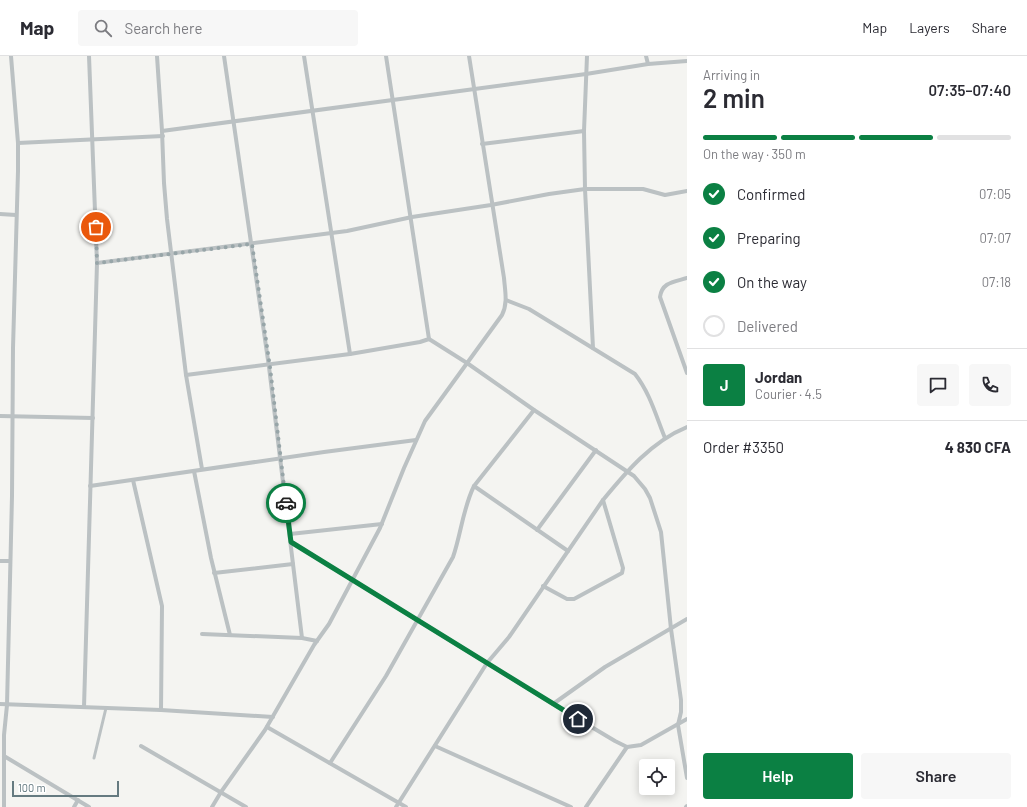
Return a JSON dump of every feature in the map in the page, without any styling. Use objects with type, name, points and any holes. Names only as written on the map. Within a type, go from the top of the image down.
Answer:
[{"type":"street","points":[[4,807],[9,561],[12,496],[11,416],[18,143],[11,56]]},
{"type":"street","points":[[84,707],[97,263],[89,56]]},
{"type":"street","points":[[157,56],[163,134],[164,183],[171,253],[186,375],[202,470]]},
{"type":"street","points":[[224,56],[269,364],[302,638]]},
{"type":"street","points":[[304,56],[350,354]]},
{"type":"street","points":[[386,56],[412,217],[429,339]]},
{"type":"street","points":[[212,807],[267,727],[314,645],[329,624],[382,524],[404,468],[425,421],[505,309],[506,300],[504,278],[468,56]]},
{"type":"street","points":[[587,56],[584,131],[585,189],[593,348]]},
{"type":"street","points":[[646,56],[648,64]]},
{"type":"street","points":[[18,143],[163,134],[233,122],[474,90],[648,64],[687,61]]},
{"type":"street","points":[[482,144],[584,131]]},
{"type":"street","points":[[97,263],[331,234],[412,217],[585,189],[643,189],[665,196],[687,191]]},
{"type":"street","points":[[0,214],[16,215]]},
{"type":"street","points":[[687,278],[666,284],[661,290],[660,297],[687,373]]},
{"type":"street","points":[[506,300],[529,309],[634,374],[642,384],[665,438]]},
{"type":"street","points":[[186,375],[350,354],[429,339],[634,476],[645,489],[650,498],[659,526],[663,545],[671,629],[681,700],[681,712],[678,725],[687,778]]},
{"type":"street","points":[[330,763],[386,676],[452,557],[457,545],[470,494],[474,486],[534,410]]},
{"type":"street","points":[[0,416],[93,418]]},
{"type":"street","points":[[396,807],[487,662],[509,637],[603,500],[628,472],[665,438],[687,427]]},
{"type":"street","points":[[90,486],[416,440]]},
{"type":"street","points":[[537,530],[596,450]]},
{"type":"street","points":[[194,471],[214,573],[230,635]]},
{"type":"street","points":[[133,480],[162,606],[162,710]]},
{"type":"street","points":[[474,486],[568,551]]},
{"type":"street","points":[[543,586],[567,599],[574,599],[622,573],[623,568],[603,500]]},
{"type":"street","points":[[290,534],[382,524]]},
{"type":"street","points":[[291,542],[553,704],[627,747],[641,745],[687,719]]},
{"type":"street","points":[[0,561],[9,561]]},
{"type":"street","points":[[214,573],[293,564]]},
{"type":"street","points":[[553,704],[605,667],[687,620]]},
{"type":"street","points":[[202,634],[302,638],[317,641]]},
{"type":"street","points":[[0,704],[162,710],[273,717]]},
{"type":"street","points":[[267,727],[406,807]]},
{"type":"street","points":[[141,746],[246,807]]},
{"type":"street","points":[[434,746],[571,807]]},
{"type":"street","points":[[586,807],[627,747]]},
{"type":"street","points":[[4,756],[88,807]]},
{"type":"street","points":[[74,807],[78,800]]},
{"type":"lane","points":[[94,758],[106,708]]},
{"type":"way so far","points":[[96,227],[97,263],[252,244],[270,367],[286,503]]},
{"type":"route","points":[[286,503],[291,542],[578,719]]}]
